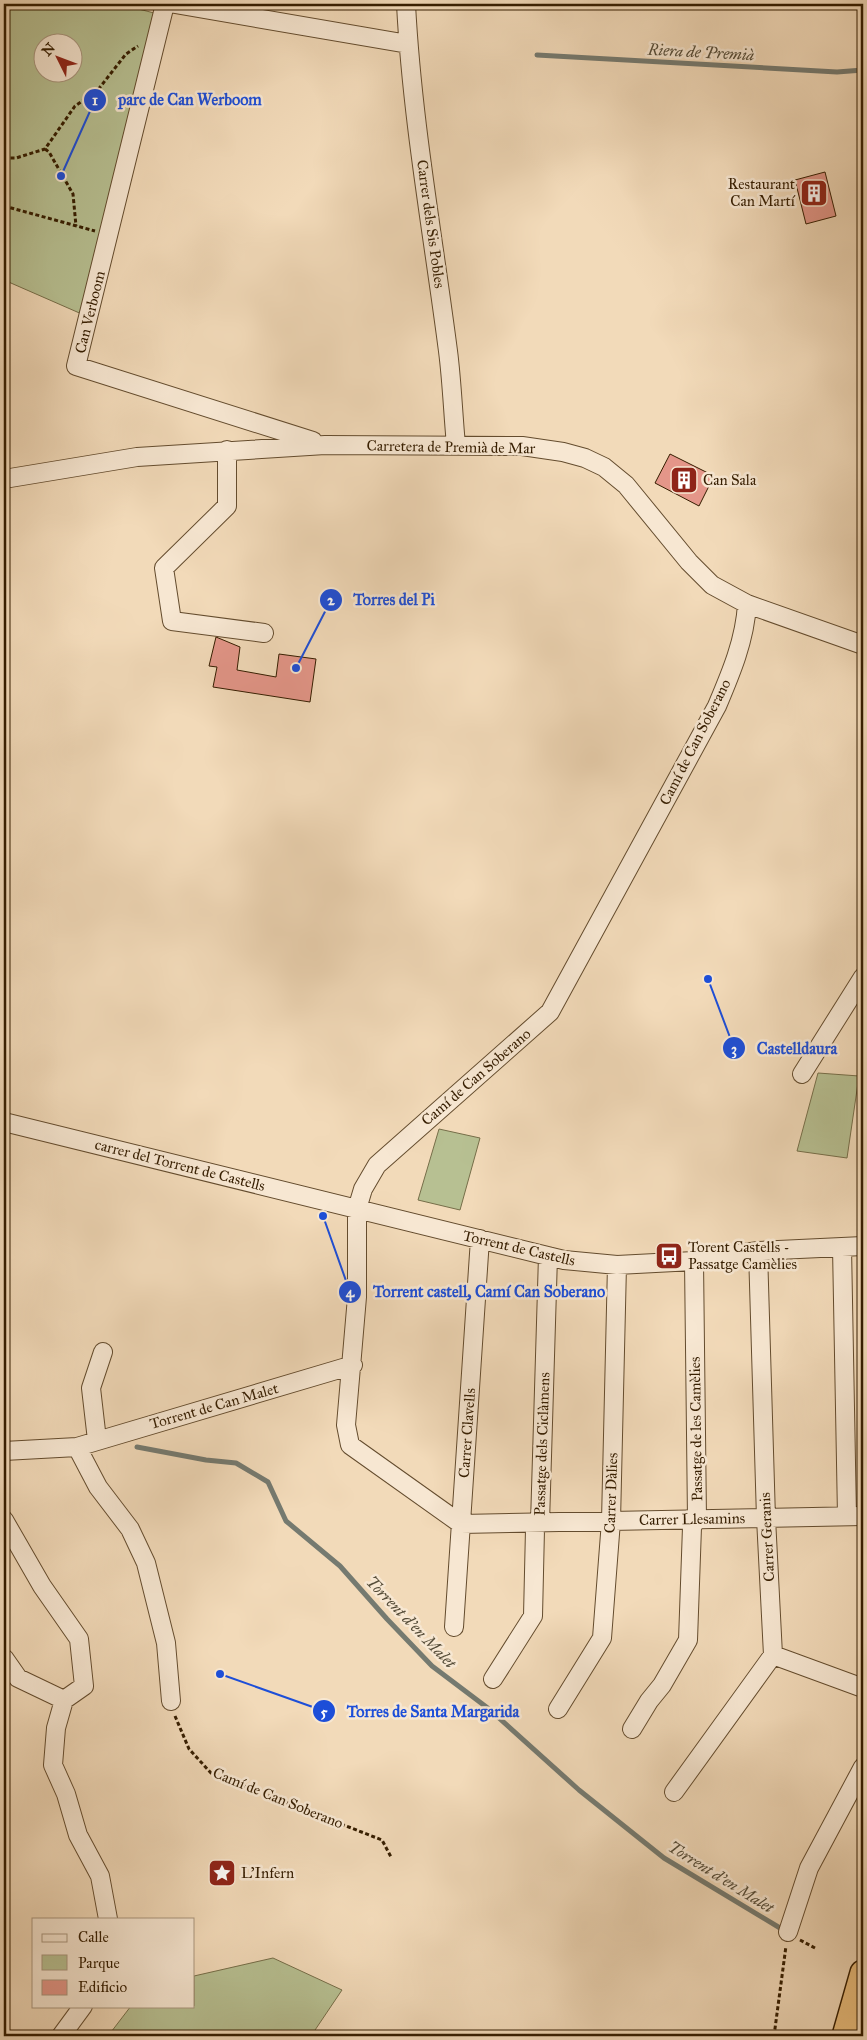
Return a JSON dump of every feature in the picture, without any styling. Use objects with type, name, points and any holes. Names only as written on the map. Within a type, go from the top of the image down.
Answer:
[{"type":"highway","points":[[845,2036],[863,1973]]},
{"type":"street","name":"Can Verboom","points":[[166,4],[76,366],[324,445]]},
{"type":"street","points":[[175,4],[408,44]]},
{"type":"street","name":"Carrer dels Sis Pobles","points":[[406,4],[408,44],[448,353],[456,445]]},
{"type":"street","name":"Carretera de Premià de Mar","points":[[4,479],[137,458],[227,450],[324,445],[522,446],[555,451],[585,458],[604,467],[626,485],[689,562],[712,585],[747,604],[863,645]]},
{"type":"street","points":[[227,450],[227,506],[164,568],[172,621],[264,633]]},
{"type":"street","name":"Camí de Can Soberano","points":[[461,1524],[350,1445],[346,1425],[357,1296],[357,1209],[363,1189],[377,1165],[550,1012],[717,706],[735,663],[746,623],[747,604]]},
{"type":"street","points":[[802,1074],[863,977]]},
{"type":"street","name":"carrer del Torrent de Castells","points":[[4,1122],[357,1209]]},
{"type":"street","name":"Torrent de Castells","points":[[357,1209],[564,1260],[617,1265],[694,1261],[758,1251],[863,1246]]},
{"type":"street","name":"Carrer Clavells","points":[[454,1628],[480,1239]]},
{"type":"street","points":[[842,1247],[855,1516]]},
{"type":"street","name":"Carrer Geranis","points":[[758,1251],[766,1518],[773,1655]]},
{"type":"street","name":"Passatge dels Ciclàmens","points":[[493,1679],[533,1616],[535,1529],[540,1523],[548,1256]]},
{"type":"street","name":"Passatge de les Camèlies","points":[[632,1728],[649,1701],[662,1685],[688,1640],[692,1527],[697,1519],[694,1261]]},
{"type":"street","name":"Carrer Dàlies","points":[[558,1709],[602,1638],[610,1521],[617,1265]]},
{"type":"street","points":[[97,1440],[92,1388],[103,1352]]},
{"type":"street","name":"Torrent de Can Malet","points":[[4,1451],[77,1447],[352,1365]]},
{"type":"street","points":[[77,1447],[98,1487],[130,1529],[146,1563],[166,1642],[172,1701]]},
{"type":"street","name":"Carrer Llesamins","points":[[461,1524],[855,1516]]},
{"type":"street","points":[[4,1520],[42,1586],[79,1639],[84,1686],[64,1700],[56,1728],[53,1765],[66,1794],[78,1835],[100,1876],[108,1918]]},
{"type":"street","points":[[674,1792],[773,1655],[863,1688]]},
{"type":"street","points":[[4,1658],[18,1678],[64,1700]]},
{"type":"street","points":[[788,1932],[809,1868],[863,1767]]},
{"type":"street","points":[[61,2036],[82,2008]]},
{"type":"path","points":[[4,158],[16,158],[45,149],[75,106],[97,91],[126,54],[142,43],[157,39]]},
{"type":"path","points":[[45,149],[49,152],[73,194],[76,226]]},
{"type":"path","points":[[4,206],[109,234]]},
{"type":"path","name":"Camí de Can Soberano","points":[[172,1701],[177,1724],[189,1749],[211,1773],[382,1840],[391,1857]]},
{"type":"path","points":[[774,2036],[788,1932]]},
{"type":"green space","points":[[4,4],[119,4],[158,14],[84,315],[4,280]]},
{"type":"green space","points":[[818,1073],[859,1076],[847,1158],[797,1151]]},
{"type":"green space","points":[[439,1129],[480,1138],[460,1210],[418,1200]]},
{"type":"green space","points":[[273,1958],[342,1990],[311,2036],[108,2036],[129,2008],[195,2008],[195,1976]]},
{"type":"building","name":"Restaurant Can Martí","points":[[825,172],[836,216],[806,224],[795,180]]},
{"type":"building","name":"Can Sala","points":[[670,454],[714,476],[699,506],[655,483]]},
{"type":"building","points":[[216,637],[240,647],[237,670],[276,677],[279,654],[316,659],[310,702],[213,687],[217,667],[209,666]]},
{"type":"waterway","name":"Riera de Premià","points":[[537,55],[837,72],[863,70]]},
{"type":"waterway","name":"Torrent d'en Malet","points":[[137,1447],[206,1460],[236,1463],[268,1482],[286,1521],[340,1566],[432,1666],[489,1709],[579,1790],[664,1858],[785,1931]]},
{"type":"place","name":"parc de Can Werboom","points":[[61,176]]},
{"type":"place","name":"Restaurant Can Martí","points":[[814,193]]},
{"type":"place","name":"Can Sala","points":[[684,480]]},
{"type":"place","name":"Torres del Pi","points":[[296,668]]},
{"type":"place","name":"Castelldaura","points":[[708,979]]},
{"type":"place","name":"Torrent castell, Camí Can Soberano","points":[[323,1216]]},
{"type":"place","name":"Torent Castells - Passatge Camèlies","points":[[669,1256]]},
{"type":"place","name":"Torres de Santa Margarida","points":[[220,1674]]},
{"type":"place","name":"L'Infern","points":[[222,1873]]}]
